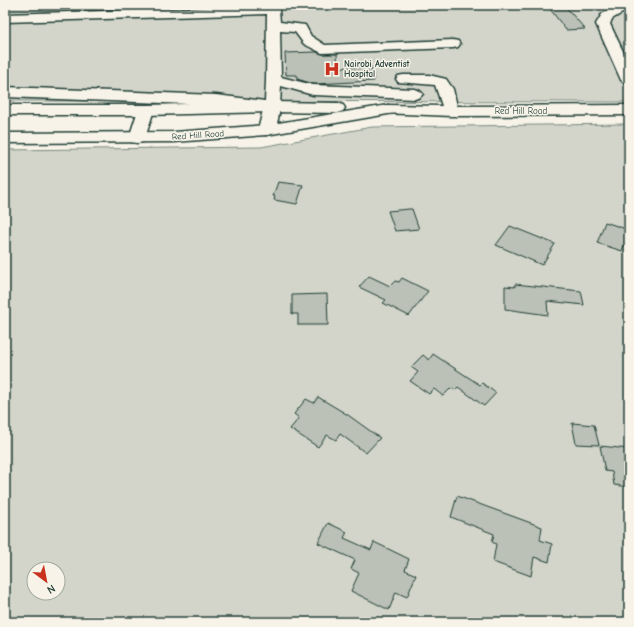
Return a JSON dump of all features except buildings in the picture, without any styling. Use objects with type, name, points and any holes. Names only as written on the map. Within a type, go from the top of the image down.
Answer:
[{"type":"street","points":[[626,5],[607,17],[603,24],[629,80]]},
{"type":"street","points":[[5,18],[273,7],[274,81],[272,107],[266,130]]},
{"type":"street","points":[[273,26],[300,28],[304,38],[322,49],[453,44]]},
{"type":"street","points":[[403,79],[429,79],[441,82],[446,89],[451,111]]},
{"type":"street","points":[[274,81],[290,82],[302,88],[313,90],[416,94]]},
{"type":"street","points":[[5,92],[216,100],[272,107]]},
{"type":"street","name":"Red Hill Road","points":[[5,110],[146,110],[272,107],[451,111],[629,110]]},
{"type":"street","points":[[137,138],[146,110]]},
{"type":"street","name":"Red Hill Road","points":[[5,138],[137,138],[266,130],[388,110]]},
{"type":"shaded area","points":[[5,5],[629,5],[629,102],[5,101]]},
{"type":"shaded area","points":[[629,124],[629,622],[5,622],[5,150],[261,147],[372,127]]},
{"type":"place","name":"Nairobi Adventist Hospital","points":[[332,69]]}]
